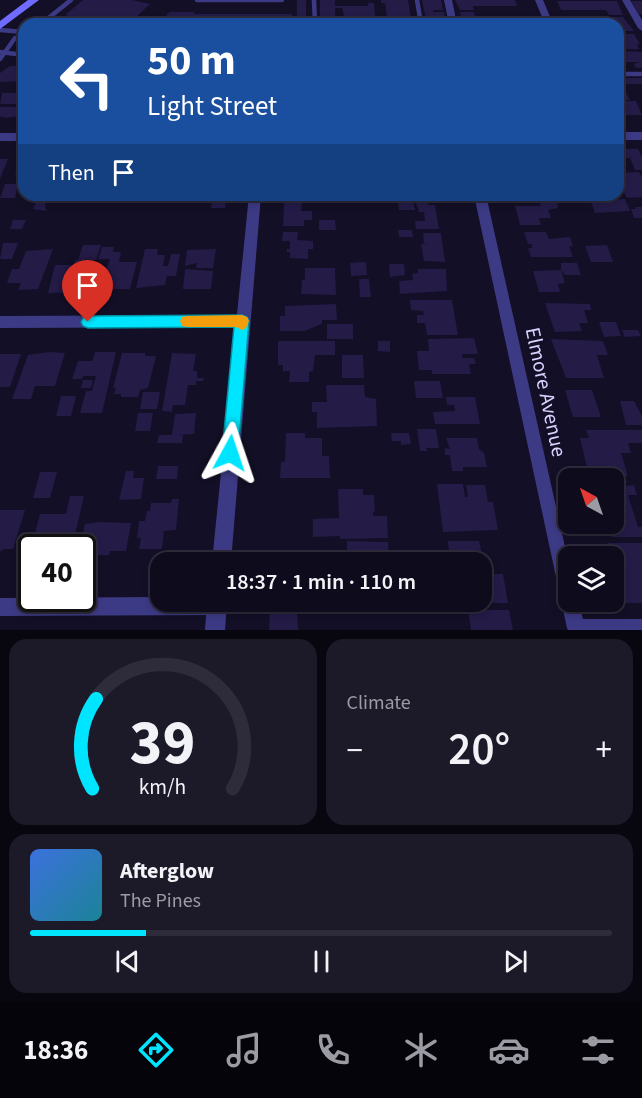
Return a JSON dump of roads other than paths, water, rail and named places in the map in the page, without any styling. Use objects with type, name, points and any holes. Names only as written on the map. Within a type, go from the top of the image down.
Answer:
[{"type":"main road","points":[[0,28],[34,0]]},
{"type":"street","points":[[448,0],[452,18]]},
{"type":"street","points":[[538,0],[546,18]]},
{"type":"street","points":[[626,0],[642,28]]},
{"type":"street","points":[[624,136],[642,136]]},
{"type":"street","points":[[0,137],[18,137]]},
{"type":"street","points":[[222,552],[254,201]]},
{"type":"street","name":"Elmore Avenue","points":[[481,201],[558,550]]},
{"type":"street","points":[[0,322],[242,321]]},
{"type":"street","points":[[0,607],[150,605]]},
{"type":"street","points":[[215,630],[216,612]]},
{"type":"street","name":"Elmore Avenue","points":[[572,612],[577,629]]},
{"type":"street","points":[[577,629],[642,628]]},
{"type":"lane","points":[[48,18],[71,0]]},
{"type":"lane","points":[[197,0],[282,0]]},
{"type":"lane","points":[[314,0],[315,18]]},
{"type":"lane","points":[[417,0],[420,18]]},
{"type":"lane","points":[[0,28],[18,31]]},
{"type":"lane","points":[[0,59],[15,38],[18,38]]},
{"type":"lane","points":[[3,53],[18,54]]},
{"type":"lane","points":[[624,74],[642,74]]}]
